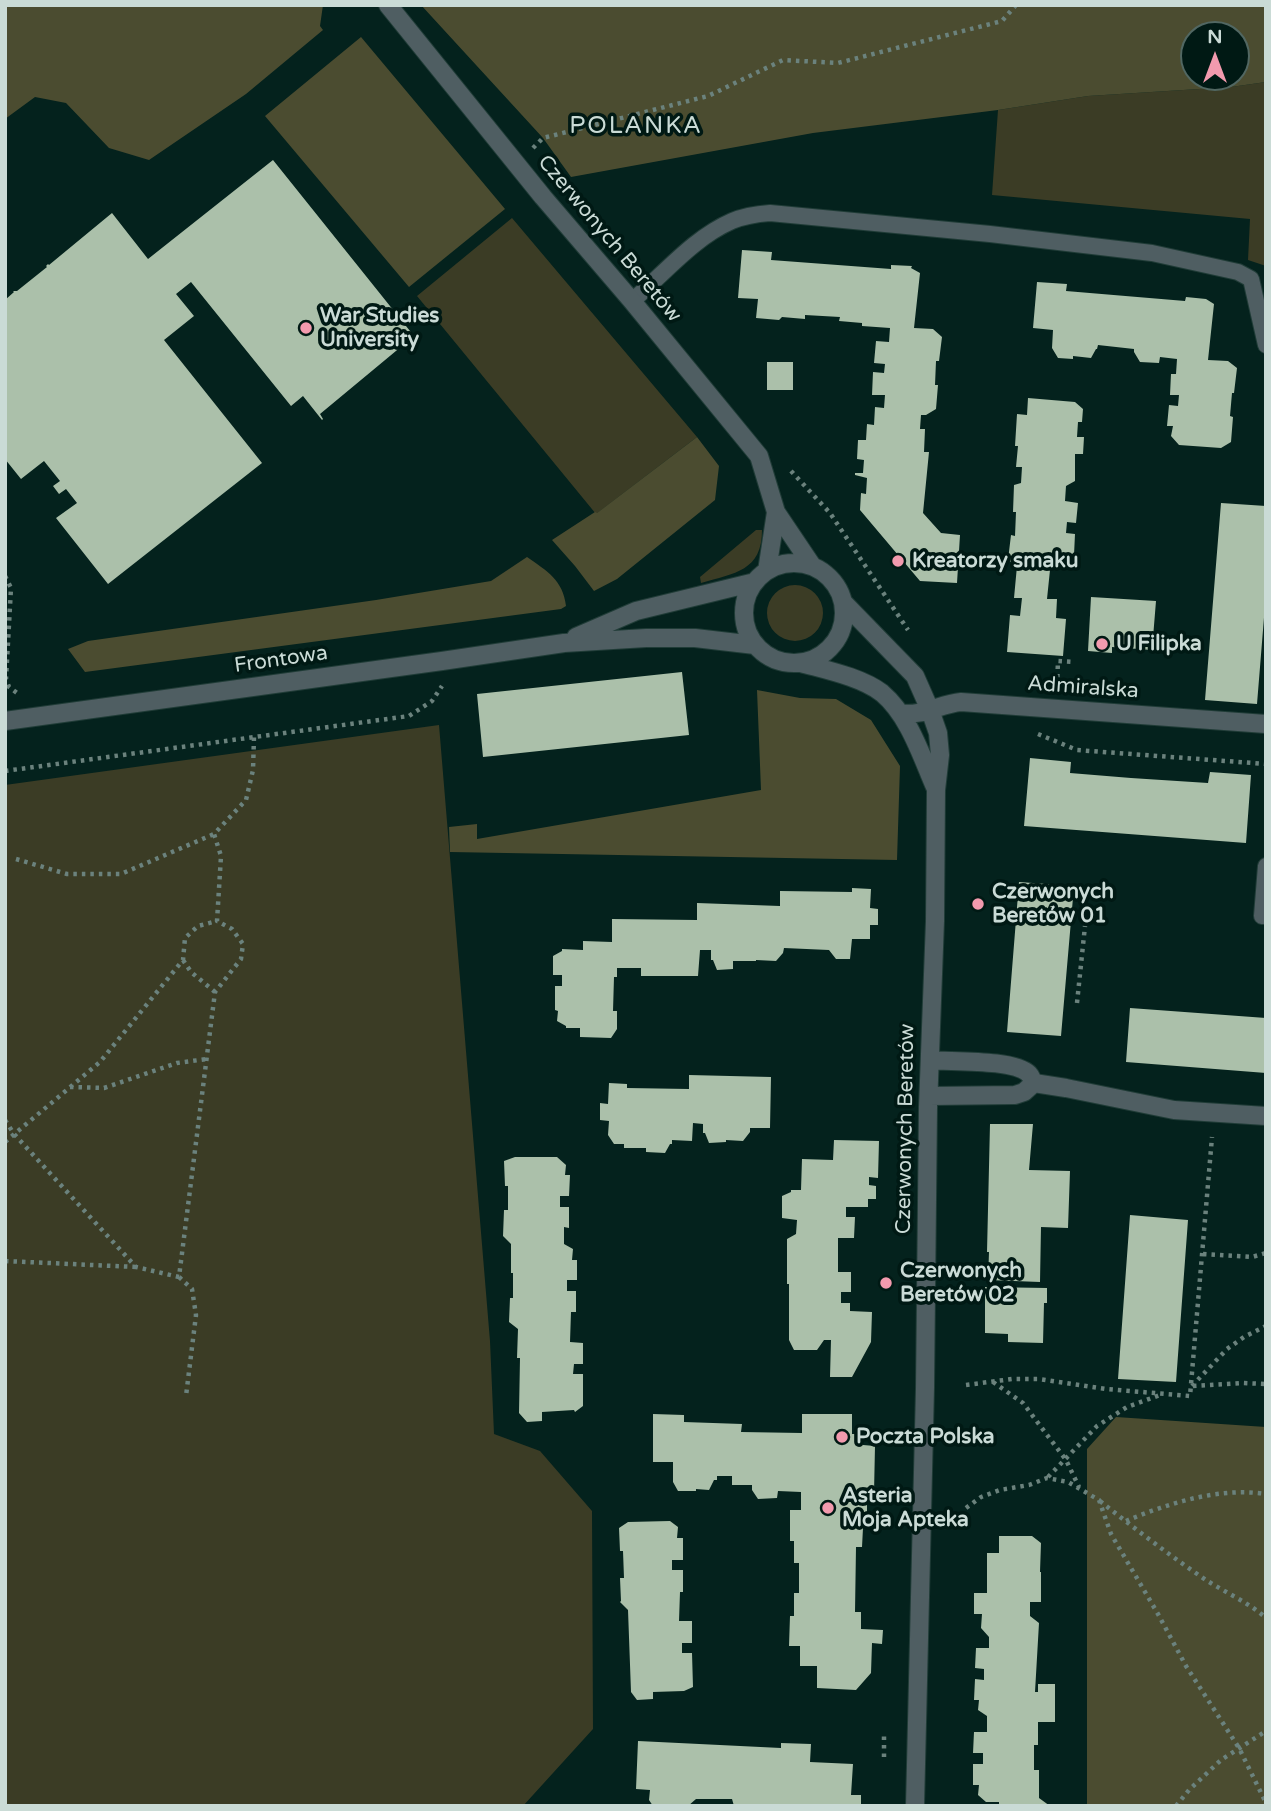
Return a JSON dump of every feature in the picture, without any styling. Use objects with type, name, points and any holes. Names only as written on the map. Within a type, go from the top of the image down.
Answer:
[{"type":"street","name":"Czerwonych Beretów","points":[[388,5],[543,197],[759,456],[776,512],[813,567]]},
{"type":"street","name":"Czerwonych Beretów","points":[[761,577],[776,512]]},
{"type":"street","points":[[797,563],[813,567],[827,575],[844,602],[845,618],[841,633],[831,648],[818,658],[801,663],[784,662],[768,656],[755,645],[747,630],[744,613],[747,596],[761,577],[781,565],[797,563]]},
{"type":"street","name":"Frontowa","points":[[564,643],[636,611],[761,577]]},
{"type":"street","name":"Czerwonych Beretów","points":[[844,602],[915,676],[938,733],[940,755],[936,790],[915,1806]]},
{"type":"street","name":"Frontowa","points":[[5,721],[564,643],[682,638],[755,645]]},
{"type":"street","name":"Czerwonych Beretów","points":[[801,663],[838,673],[869,685],[883,694],[900,713],[912,733],[936,790]]},
{"type":"street","name":"Admiralska","points":[[900,713],[915,714],[961,702],[1266,724]]},
{"type":"street","points":[[930,1060],[999,1063],[1028,1073],[1034,1083]]},
{"type":"street","points":[[929,1096],[1014,1095],[1024,1092],[1034,1083]]},
{"type":"street","points":[[1034,1083],[1174,1110],[1266,1116]]},
{"type":"lane","points":[[632,301],[707,236],[731,221],[749,215],[770,213],[1152,253],[1238,272],[1259,280],[1266,345]]},
{"type":"lane","points":[[1266,866],[1262,916],[1266,916]]},
{"type":"path","points":[[543,138],[708,96],[783,60],[838,63],[1002,22],[1016,5]]},
{"type":"path","points":[[5,576],[11,588],[6,679],[9,687],[21,696]]},
{"type":"path","points":[[5,771],[409,716],[432,701],[445,682]]},
{"type":"path","points":[[1028,730],[1077,750],[1266,764]]},
{"type":"path","points":[[16,859],[67,874],[121,874],[214,834],[246,800],[253,770],[254,737]]},
{"type":"path","points":[[214,834],[221,856],[217,921]]},
{"type":"path","points":[[5,1142],[100,1062],[183,960],[185,938],[198,926],[217,921],[232,929],[243,944],[241,959],[215,992],[180,1277]]},
{"type":"path","points":[[1077,1003],[1085,926]]},
{"type":"path","points":[[183,960],[191,972],[215,992]]},
{"type":"path","points":[[69,1087],[104,1088],[177,1063],[207,1059]]},
{"type":"path","points":[[966,1385],[1012,1379],[1039,1379],[1106,1389],[1191,1396],[1214,1113]]},
{"type":"path","points":[[5,1120],[14,1134],[135,1266]]},
{"type":"path","points":[[1202,1254],[1252,1257],[1266,1253]]},
{"type":"path","points":[[5,1261],[135,1266],[180,1277],[192,1289],[196,1315],[186,1396]]},
{"type":"path","points":[[1192,1386],[1227,1349],[1266,1326]]},
{"type":"path","points":[[992,1382],[1023,1403],[1066,1460],[1080,1489]]},
{"type":"path","points":[[1192,1386],[1266,1384]]},
{"type":"path","points":[[966,1508],[981,1497],[1047,1478],[1097,1426],[1127,1407],[1161,1394]]},
{"type":"path","points":[[1047,1478],[1068,1482],[1099,1500],[1208,1581],[1256,1608],[1266,1618]]},
{"type":"path","points":[[1125,1521],[1164,1505],[1225,1493],[1266,1493]]},
{"type":"path","points":[[1099,1500],[1111,1534],[1186,1666],[1239,1748],[1266,1803]]},
{"type":"path","points":[[1176,1806],[1221,1760],[1266,1731]]},
{"type":"path","points":[[884,1734],[884,1757]]},
{"type":"green space","points":[[5,5],[323,5],[320,26],[323,30],[246,94],[149,160],[109,148],[66,103],[35,97],[5,119]]},
{"type":"green space","points":[[421,5],[1266,5],[1266,82],[1250,84],[1250,21],[1180,21],[1180,90],[1088,96],[813,133],[571,177],[543,138]]},
{"type":"green space","points":[[361,37],[505,209],[409,287],[265,116]]},
{"type":"green space","points":[[1266,82],[1266,266],[1248,260],[1250,219],[992,195],[998,110],[1088,96],[1180,90],[1250,91],[1250,84]]},
{"type":"green space","points":[[512,218],[697,437],[596,514],[417,296]]},
{"type":"green space","points":[[697,437],[719,466],[715,500],[617,579],[594,591],[552,540],[597,513]]},
{"type":"green space","points":[[756,530],[762,530],[761,544],[752,562],[735,573],[701,583],[700,577]]},
{"type":"green space","points":[[527,557],[558,583],[566,606],[561,609],[85,672],[68,649],[88,641],[491,581]]},
{"type":"green space","points":[[790,585],[800,585],[815,593],[821,602],[821,624],[815,633],[800,641],[790,641],[772,629],[767,618],[767,608],[779,590]]},
{"type":"green space","points":[[757,690],[800,698],[836,699],[871,720],[900,766],[897,860],[450,852],[449,827],[477,824],[477,839],[761,790]]},
{"type":"green space","points":[[439,725],[490,1341],[494,1434],[540,1451],[592,1511],[593,1729],[523,1806],[5,1806],[5,785]]},
{"type":"green space","points":[[1116,1417],[1266,1427],[1266,1806],[1087,1806],[1087,1449]]},
{"type":"building","points":[[273,160],[414,336],[320,414],[322,420],[303,396],[291,406],[191,282],[176,294],[194,316],[164,340],[262,463],[108,584],[56,518],[77,503],[66,489],[59,494],[53,486],[60,481],[44,461],[21,479],[5,459],[5,300],[112,213],[148,259]]},
{"type":"building","points":[[742,250],[772,252],[771,260],[891,269],[891,265],[912,266],[911,268],[920,273],[914,328],[933,329],[942,337],[939,361],[936,361],[936,409],[921,415],[920,429],[925,429],[924,452],[929,452],[923,513],[941,533],[960,535],[957,583],[920,581],[860,510],[861,493],[866,494],[867,478],[855,475],[863,473],[864,460],[857,459],[858,440],[866,440],[867,424],[874,425],[875,407],[884,408],[885,395],[872,395],[873,372],[884,373],[885,364],[874,363],[876,341],[889,342],[890,328],[839,321],[840,317],[805,315],[805,319],[756,318],[758,299],[738,298]]},
{"type":"building","points":[[1037,282],[1067,284],[1066,291],[1185,301],[1186,297],[1206,299],[1214,304],[1208,360],[1228,361],[1237,368],[1230,416],[1233,417],[1231,442],[1221,448],[1179,445],[1171,436],[1173,426],[1167,426],[1169,405],[1178,406],[1179,395],[1170,395],[1171,374],[1176,374],[1177,359],[1160,357],[1159,363],[1140,362],[1134,349],[1098,345],[1091,358],[1058,358],[1052,348],[1053,330],[1033,328]]},
{"type":"building","points":[[767,362],[793,362],[793,390],[767,390]]},
{"type":"building","points":[[1028,398],[1075,402],[1083,409],[1082,422],[1078,422],[1077,437],[1084,437],[1083,454],[1075,454],[1075,481],[1066,486],[1065,501],[1078,503],[1076,523],[1067,522],[1066,533],[1075,534],[1074,555],[1069,554],[1068,565],[1059,570],[1050,570],[1047,599],[1057,599],[1056,618],[1066,619],[1063,656],[1007,652],[1010,615],[1020,616],[1022,598],[1014,598],[1017,566],[1008,560],[1011,535],[1015,536],[1014,485],[1021,483],[1022,467],[1016,467],[1017,414],[1027,415]]},
{"type":"building","points":[[1221,503],[1266,506],[1266,593],[1257,704],[1205,700]]},
{"type":"building","points":[[1091,597],[1156,601],[1152,650],[1112,647],[1112,653],[1088,651]]},
{"type":"building","points":[[682,672],[689,735],[483,757],[477,694]]},
{"type":"building","points":[[1030,758],[1071,762],[1070,773],[1131,778],[1208,783],[1210,772],[1251,775],[1246,843],[1024,826]]},
{"type":"building","points":[[1019,882],[1074,886],[1061,1036],[1007,1032]]},
{"type":"building","points":[[852,888],[871,889],[870,908],[878,909],[878,925],[870,925],[870,939],[852,939],[850,959],[836,959],[829,950],[784,948],[776,961],[733,961],[733,969],[717,970],[711,960],[711,950],[700,950],[698,976],[641,976],[641,968],[617,968],[617,977],[614,977],[613,1011],[617,1011],[617,1029],[611,1038],[580,1037],[580,1028],[566,1028],[557,1021],[555,986],[562,986],[562,975],[553,975],[553,956],[562,949],[583,950],[583,941],[612,942],[612,919],[697,920],[697,903],[780,906],[780,891],[852,892]]},
{"type":"building","points":[[1130,1008],[1266,1018],[1266,1073],[1126,1062]]},
{"type":"building","points":[[689,1075],[771,1077],[770,1128],[750,1128],[743,1141],[709,1143],[703,1133],[703,1124],[693,1123],[692,1141],[672,1140],[665,1153],[646,1152],[646,1148],[624,1148],[624,1144],[614,1144],[608,1135],[609,1121],[600,1120],[600,1103],[608,1104],[609,1083],[627,1084],[627,1088],[689,1089]]},
{"type":"building","points":[[990,1124],[1033,1124],[1029,1170],[1070,1171],[1068,1228],[1041,1227],[1040,1282],[988,1280]]},
{"type":"building","points":[[834,1140],[879,1141],[878,1178],[869,1177],[869,1185],[876,1186],[876,1199],[868,1199],[868,1207],[846,1207],[846,1217],[855,1217],[854,1238],[838,1238],[838,1272],[851,1272],[851,1292],[841,1292],[841,1303],[850,1303],[850,1311],[872,1312],[871,1342],[852,1377],[830,1377],[831,1340],[824,1340],[817,1350],[794,1350],[789,1340],[787,1239],[796,1234],[797,1220],[782,1218],[782,1196],[791,1190],[801,1190],[802,1159],[833,1160]]},
{"type":"building","points":[[515,1157],[557,1157],[566,1165],[565,1175],[570,1175],[569,1196],[560,1196],[560,1207],[569,1207],[569,1228],[564,1227],[564,1244],[573,1249],[572,1260],[577,1260],[577,1280],[567,1280],[567,1291],[576,1291],[576,1312],[571,1312],[570,1342],[583,1343],[583,1364],[574,1364],[573,1374],[583,1374],[583,1406],[575,1412],[542,1412],[542,1421],[527,1422],[519,1413],[518,1329],[509,1322],[513,1273],[511,1244],[503,1236],[504,1210],[508,1210],[504,1161]]},
{"type":"building","points":[[1130,1215],[1188,1220],[1176,1382],[1118,1379]]},
{"type":"building","points":[[985,1287],[1047,1288],[1043,1343],[1008,1342],[1008,1334],[985,1333]]},
{"type":"building","points":[[653,1414],[684,1415],[684,1422],[742,1424],[741,1432],[802,1433],[802,1414],[852,1414],[852,1434],[863,1434],[863,1445],[875,1446],[874,1493],[867,1493],[867,1512],[856,1512],[856,1528],[863,1528],[862,1547],[856,1547],[855,1612],[861,1612],[861,1629],[883,1630],[882,1644],[872,1643],[871,1673],[856,1690],[817,1688],[817,1666],[800,1666],[800,1646],[789,1646],[790,1616],[794,1616],[794,1593],[799,1593],[799,1563],[794,1563],[794,1541],[790,1541],[790,1510],[801,1510],[801,1492],[778,1491],[777,1498],[758,1499],[752,1485],[732,1485],[732,1476],[717,1476],[709,1490],[678,1491],[673,1482],[673,1462],[653,1462]]},
{"type":"building","points":[[670,1521],[678,1527],[677,1538],[683,1538],[683,1560],[672,1560],[672,1570],[683,1570],[679,1621],[692,1621],[692,1643],[682,1643],[682,1653],[692,1653],[693,1687],[684,1691],[653,1692],[653,1699],[637,1700],[631,1692],[628,1610],[620,1602],[620,1578],[624,1578],[619,1528],[628,1522]]},
{"type":"building","points":[[999,1536],[1032,1536],[1041,1543],[1041,1602],[1030,1602],[1030,1616],[1039,1623],[1035,1692],[1038,1692],[1038,1684],[1055,1684],[1055,1722],[1038,1722],[1034,1770],[1039,1770],[1039,1798],[1050,1806],[999,1806],[999,1802],[986,1802],[978,1795],[979,1785],[973,1785],[973,1764],[983,1764],[983,1753],[973,1753],[974,1732],[987,1732],[987,1716],[978,1710],[979,1700],[974,1700],[975,1679],[984,1680],[984,1669],[975,1668],[976,1648],[989,1648],[989,1637],[981,1628],[982,1614],[974,1614],[974,1593],[987,1593],[987,1553],[999,1553]]},
{"type":"building","points":[[638,1741],[781,1748],[781,1743],[811,1744],[810,1762],[853,1764],[851,1795],[861,1795],[861,1806],[734,1806],[732,1799],[696,1799],[688,1806],[653,1806],[649,1800],[650,1790],[636,1789]]},
{"type":"place","name":"War Studies University","points":[[306,328]]},
{"type":"place","name":"Kreatorzy smaku","points":[[898,561]]},
{"type":"place","name":"U Filipka","points":[[1102,644]]},
{"type":"place","name":"Czerwonych Beretów 01","points":[[978,904]]},
{"type":"place","name":"Czerwonych Beretów 02","points":[[886,1283]]},
{"type":"place","name":"Poczta Polska","points":[[842,1437]]},
{"type":"place","name":"Asteria Moja Apteka","points":[[828,1508]]},
{"type":"district","name":"POLANKA","points":[[636,127]]}]
